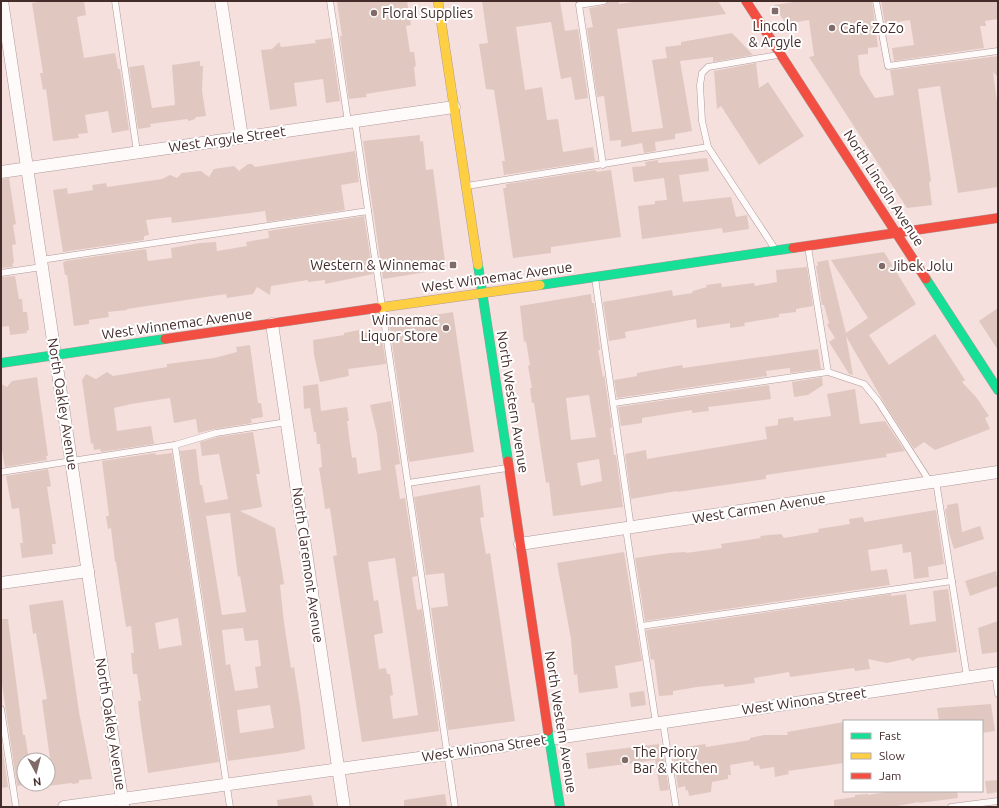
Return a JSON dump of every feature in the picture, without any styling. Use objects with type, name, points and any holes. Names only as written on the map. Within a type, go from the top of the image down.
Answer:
[{"type":"main road","name":"North Western Avenue","points":[[438,1],[560,807]]},
{"type":"main road","name":"North Lincoln Avenue","points":[[746,1],[998,390]]},
{"type":"main road","name":"West Winnemac Avenue","points":[[1,363],[998,218]]},
{"type":"street","name":"North Oakley Avenue","points":[[2,1],[123,803]]},
{"type":"street","points":[[221,1],[242,137]]},
{"type":"street","name":"West Argyle Street","points":[[1,172],[454,107]]},
{"type":"street","name":"North Claremont Avenue","points":[[272,324],[344,807]]},
{"type":"street","name":"West Carmen Avenue","points":[[520,544],[998,472]]},
{"type":"street","points":[[1,583],[88,571]]},
{"type":"street","name":"West Winona Street","points":[[64,807],[123,803],[226,784],[448,754],[996,673]]},
{"type":"lane","points":[[115,1],[137,152]]},
{"type":"lane","points":[[330,1],[368,211],[455,807]]},
{"type":"lane","points":[[603,165],[579,5],[604,1]]},
{"type":"lane","points":[[876,1],[888,66],[998,51]]},
{"type":"lane","points":[[776,250],[708,147],[702,121],[700,85],[702,73],[708,67],[781,55]]},
{"type":"lane","points":[[466,186],[708,147]]},
{"type":"lane","points":[[1,274],[42,264],[368,211]]},
{"type":"lane","points":[[808,246],[828,372]]},
{"type":"lane","points":[[595,277],[614,403],[641,626],[676,807]]},
{"type":"lane","points":[[614,403],[828,372],[864,384],[878,401],[933,482],[952,581],[968,677]]},
{"type":"lane","points":[[1,472],[175,445],[216,433],[287,422]]},
{"type":"lane","points":[[175,445],[230,807]]},
{"type":"lane","points":[[408,483],[508,467]]},
{"type":"lane","points":[[641,626],[952,581]]},
{"type":"lane","points":[[996,673],[998,694]]},
{"type":"lane","points":[[1,709],[16,807]]},
{"type":"lane","points":[[951,807],[998,801]]},
{"type":"building","points":[[43,1],[84,1],[86,15],[77,17],[84,58],[115,53],[118,69],[120,69],[129,130],[112,133],[108,111],[85,115],[88,133],[78,134],[79,138],[53,141],[46,89],[43,90],[40,73],[43,73],[32,3]]},
{"type":"building","points":[[337,1],[407,1],[411,25],[406,26],[410,52],[414,52],[416,86],[366,94],[367,97],[349,99],[340,36],[342,36]]},
{"type":"building","points":[[482,1],[560,1],[565,31],[578,29],[588,98],[575,100],[571,77],[561,79],[551,22],[516,27],[525,90],[542,87],[547,120],[558,119],[563,152],[593,147],[595,161],[504,175],[502,161],[505,161],[494,90],[486,89],[479,44],[488,43]]},
{"type":"building","points":[[608,1],[619,1],[619,4],[640,1],[718,1],[726,14],[617,29],[632,132],[663,128],[652,60],[667,58],[665,47],[681,45],[681,42],[732,33],[753,55],[713,62],[713,57],[680,61],[692,131],[675,134],[675,139],[655,142],[656,151],[644,153],[642,143],[621,147],[621,140],[610,141],[604,96],[597,97],[587,28],[593,27],[589,8],[605,5]]},
{"type":"building","points":[[800,1],[872,1],[878,47],[868,48],[868,54],[858,55],[860,74],[875,98],[894,95],[890,70],[998,56],[998,77],[993,72],[998,109],[998,187],[958,193],[940,86],[918,89],[931,181],[929,182],[932,205],[907,208],[809,57],[814,56],[809,20],[786,24],[774,5]]},
{"type":"building","points":[[881,1],[998,1],[998,19],[985,21],[986,26],[980,26],[984,48],[894,61],[892,48],[914,45],[910,20],[885,24]]},
{"type":"building","points":[[331,38],[340,101],[326,103],[323,79],[294,83],[297,106],[270,110],[261,50],[272,49],[279,42],[281,47],[316,43],[315,40]]},
{"type":"building","points":[[200,61],[200,66],[203,66],[202,91],[206,116],[196,117],[195,119],[189,121],[187,119],[150,124],[151,127],[138,129],[129,67],[144,65],[152,108],[175,105],[172,65]]},
{"type":"building","points":[[756,63],[759,88],[768,82],[804,136],[759,165],[721,106],[717,109],[714,71]]},
{"type":"building","points":[[420,135],[420,142],[423,141],[426,170],[433,169],[446,269],[383,279],[363,141]]},
{"type":"building","points":[[355,151],[359,182],[341,185],[345,210],[267,222],[265,211],[172,223],[171,217],[146,220],[149,235],[144,236],[144,240],[63,252],[53,190],[67,188],[68,194],[93,190],[92,185],[106,183],[107,187],[162,179],[170,175],[177,178],[182,173],[201,171],[209,177],[214,169],[234,166],[239,171],[248,164],[252,164],[255,167]]},
{"type":"building","points":[[707,158],[709,171],[679,175],[683,202],[731,197],[736,217],[747,215],[749,229],[723,233],[722,228],[642,239],[638,206],[655,204],[655,201],[667,200],[664,178],[634,182],[632,167],[646,166],[645,162],[658,160],[658,163]]},
{"type":"building","points":[[596,170],[596,172],[611,170],[621,237],[551,247],[551,253],[513,258],[503,188],[506,188],[506,184]]},
{"type":"building","points":[[9,178],[16,224],[13,225],[16,244],[12,245],[13,267],[1,268],[1,179]]},
{"type":"building","points":[[364,216],[373,274],[325,284],[325,280],[308,282],[308,280],[271,286],[270,295],[257,287],[253,294],[227,298],[226,294],[108,312],[109,317],[89,320],[89,324],[74,326],[67,275],[65,275],[63,263],[65,261],[146,249],[148,261],[172,258],[171,248],[216,242],[217,251],[247,246],[246,242],[269,238],[268,231]]},
{"type":"building","points":[[884,252],[916,304],[869,335],[889,365],[935,334],[965,380],[962,382],[976,397],[989,416],[985,418],[990,429],[935,450],[924,442],[914,449],[886,406],[846,336],[853,375],[849,374],[829,342],[835,338],[827,325],[829,323],[824,305],[822,305],[816,266],[818,266],[817,262],[828,260],[846,333],[868,318],[831,260]]},
{"type":"building","points":[[807,267],[813,306],[796,309],[796,312],[779,314],[779,317],[744,323],[745,326],[730,328],[730,323],[697,328],[696,319],[625,332],[626,338],[609,341],[603,302],[672,290],[673,296],[692,293],[693,291],[707,287],[706,285],[721,283],[722,287],[754,283],[755,286],[777,282],[776,270]]},
{"type":"building","points":[[15,276],[19,299],[22,299],[23,312],[27,312],[29,330],[26,331],[27,333],[10,335],[9,326],[1,327],[1,277]]},
{"type":"building","points":[[591,294],[592,303],[594,303],[600,350],[598,350],[603,377],[605,376],[612,428],[610,428],[614,455],[616,455],[623,507],[553,516],[549,482],[546,483],[534,403],[532,403],[530,388],[532,388],[528,366],[530,365],[526,341],[524,342],[520,306]],"holes":[[[589,395],[596,437],[571,440],[566,398]],[[599,459],[602,481],[581,486],[577,463]]]},
{"type":"building","points":[[998,308],[998,350],[979,321]]},
{"type":"building","points":[[453,312],[474,452],[409,462],[389,322]]},
{"type":"building","points":[[359,330],[359,334],[381,331],[386,364],[348,369],[349,376],[320,382],[314,355],[313,340],[344,335],[344,333]]},
{"type":"building","points":[[250,345],[258,403],[261,403],[263,417],[251,419],[252,423],[198,433],[196,419],[174,423],[170,398],[131,404],[114,408],[117,431],[151,426],[154,444],[101,452],[100,449],[94,450],[93,443],[91,444],[82,380],[86,374],[96,379],[107,372],[113,376],[167,367],[167,364],[214,358],[237,352],[236,347]]},
{"type":"building","points":[[818,349],[821,369],[790,373],[790,368],[766,371],[767,376],[617,398],[614,380],[637,376],[637,373],[682,365],[683,368]]},
{"type":"building","points":[[37,377],[48,456],[46,456],[47,460],[5,467],[1,445],[1,384],[7,387],[12,381]]},
{"type":"building","points":[[822,377],[823,385],[808,395],[794,397],[792,382]]},
{"type":"building","points":[[318,384],[321,411],[347,407],[349,421],[347,421],[352,458],[356,457],[358,474],[381,470],[377,434],[370,405],[391,401],[400,464],[395,465],[400,499],[405,498],[417,576],[412,577],[415,598],[417,610],[422,609],[439,731],[362,742],[333,556],[337,555],[330,508],[325,509],[319,468],[322,467],[320,444],[317,444],[316,432],[314,432],[310,408],[304,409],[303,386]],"holes":[[[395,558],[418,715],[393,719],[390,696],[393,695],[390,674],[387,674],[386,668],[379,669],[374,635],[383,633],[378,600],[374,601],[368,562]]]},
{"type":"building","points":[[769,385],[771,399],[708,407],[709,411],[692,413],[692,410],[642,418],[642,423],[621,426],[618,407]]},
{"type":"building","points":[[855,389],[860,424],[885,421],[905,451],[886,454],[887,457],[766,475],[766,479],[631,499],[625,454],[646,450],[647,459],[767,439],[765,427],[778,425],[778,419],[793,417],[794,421],[831,416],[827,394]]},
{"type":"building","points":[[253,432],[260,474],[256,474],[262,507],[240,511],[275,528],[284,584],[280,585],[284,623],[291,668],[294,667],[305,749],[300,751],[228,761],[180,451],[196,449],[200,485],[202,485],[205,503],[228,499],[219,454],[202,456],[200,442],[217,437]],"holes":[[[230,513],[238,577],[240,576],[246,612],[222,615],[206,516]],[[243,628],[245,641],[258,640],[261,666],[255,667],[258,688],[235,691],[230,664],[226,665],[222,630]],[[270,705],[274,728],[240,733],[237,710]]]},
{"type":"building","points":[[155,453],[156,455],[172,453],[219,762],[148,773],[138,701],[141,701],[137,674],[133,674],[131,653],[134,653],[131,626],[126,627],[111,528],[108,529],[106,516],[109,516],[102,461]],"holes":[[[178,618],[182,645],[159,649],[155,623]]]},
{"type":"building","points":[[48,469],[51,486],[47,487],[56,544],[52,544],[53,554],[22,558],[20,543],[23,543],[19,508],[12,509],[6,476]]},
{"type":"building","points":[[480,485],[484,517],[480,518],[486,554],[490,553],[515,721],[448,730],[431,608],[448,606],[444,573],[426,575],[414,497]]},
{"type":"building","points":[[958,503],[962,532],[980,526],[984,539],[954,549],[949,533],[945,509],[947,509],[947,505]]},
{"type":"building","points":[[936,510],[944,564],[928,567],[929,577],[914,579],[911,552],[903,553],[902,544],[868,550],[871,571],[887,569],[890,585],[645,621],[635,558],[722,548],[721,544],[761,538],[760,536],[781,534],[784,538],[819,532],[818,529],[850,524],[849,519],[863,517],[864,522]]},
{"type":"building","points":[[624,552],[642,661],[615,666],[618,688],[579,693],[577,674],[574,675],[571,639],[557,563]]},
{"type":"building","points":[[996,571],[998,586],[970,596],[965,581]]},
{"type":"building","points":[[948,589],[957,652],[917,658],[913,661],[909,658],[887,663],[868,659],[870,669],[855,671],[854,668],[790,677],[789,672],[754,678],[755,683],[724,687],[724,684],[697,687],[673,691],[673,695],[659,696],[654,659],[651,660],[646,630],[891,594],[891,596],[906,594],[910,625],[936,621],[933,591]]},
{"type":"building","points":[[63,600],[79,712],[92,779],[79,780],[79,783],[73,784],[56,785],[56,752],[49,752],[42,700],[47,699],[36,633],[33,634],[29,605]]},
{"type":"building","points":[[1,619],[8,619],[23,735],[25,735],[28,752],[16,752],[16,779],[1,677]]},
{"type":"building","points":[[998,621],[998,652],[982,654],[978,628]]},
{"type":"building","points":[[644,691],[646,705],[631,707],[629,693]]},
{"type":"building","points":[[991,704],[995,731],[983,733],[983,720],[939,720],[937,708]]},
{"type":"building","points":[[843,722],[843,763],[788,771],[789,774],[775,777],[774,767],[760,769],[759,765],[754,766],[753,761],[730,765],[731,775],[728,775],[728,779],[712,782],[711,792],[689,796],[688,790],[686,791],[685,786],[678,788],[672,749],[705,744],[706,747],[750,740],[750,738],[764,735],[788,735],[787,732]]},
{"type":"building","points":[[1,739],[8,787],[1,788]]},
{"type":"building","points":[[659,744],[660,750],[663,750],[669,790],[660,791],[655,760],[588,769],[586,753]]},
{"type":"building","points":[[998,780],[998,792],[987,794],[985,781]]},
{"type":"building","points":[[886,792],[957,792],[958,798],[919,802],[892,807],[834,807],[834,800],[855,797],[855,795],[868,795]]},
{"type":"building","points":[[445,794],[447,807],[404,807],[404,800]]},
{"type":"building","points":[[311,795],[314,807],[278,807],[277,800]]},
{"type":"traffic: fast","points":[[540,285],[793,248]]},
{"type":"traffic: fast","points":[[478,265],[508,461]]},
{"type":"traffic: fast","points":[[926,279],[998,390]]},
{"type":"traffic: fast","points":[[1,363],[165,339]]},
{"type":"traffic: fast","points":[[548,731],[560,807]]},
{"type":"traffic: slow","points":[[438,1],[478,265]]},
{"type":"traffic: slow","points":[[377,308],[540,285]]},
{"type":"traffic: jam","points":[[746,1],[926,279]]},
{"type":"traffic: jam","points":[[793,248],[998,218]]},
{"type":"traffic: jam","points":[[165,339],[377,308]]},
{"type":"traffic: jam","points":[[508,461],[548,731]]},
{"type":"place","name":"Lincoln & Argyle","points":[[775,11]]},
{"type":"place","name":"Floral Supplies","points":[[374,13]]},
{"type":"place","name":"Cafe ZoZo","points":[[832,28]]},
{"type":"place","name":"Western & Winnemac","points":[[453,265]]},
{"type":"place","name":"Jibek Jolu","points":[[882,266]]},
{"type":"place","name":"Winnemac Liquor Store","points":[[446,328]]},
{"type":"place","name":"The Priory Bar & Kitchen","points":[[625,760]]}]
